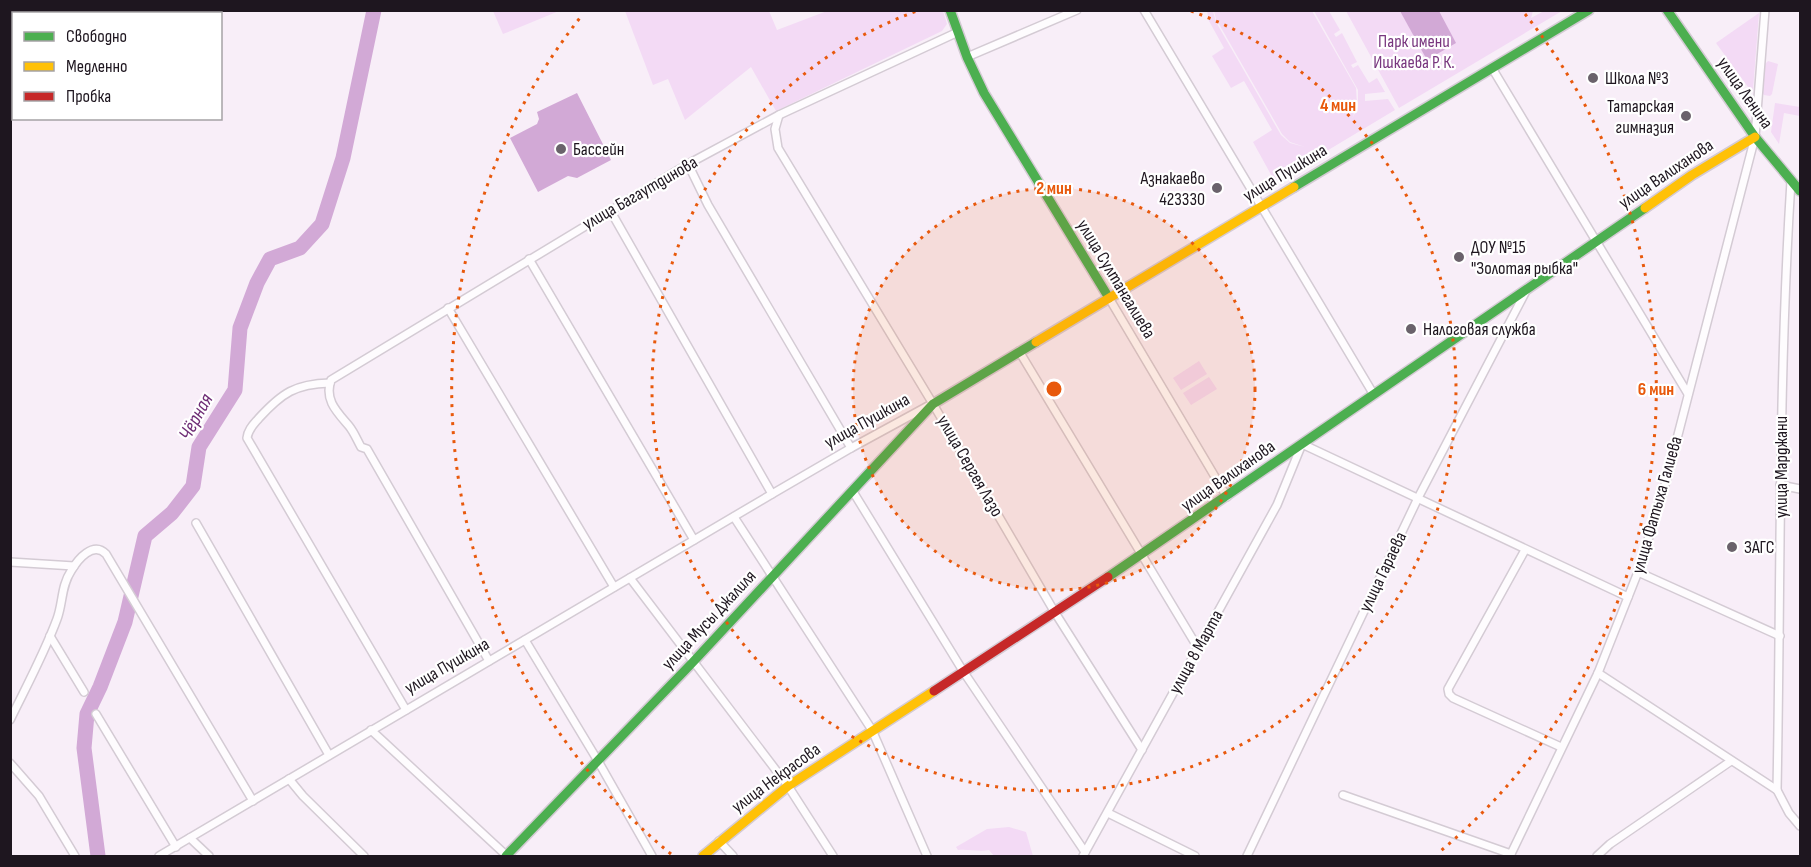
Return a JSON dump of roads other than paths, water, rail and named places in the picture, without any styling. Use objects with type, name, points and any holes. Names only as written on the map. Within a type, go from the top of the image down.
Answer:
[{"type":"main road","name":"улица Султангалиева","points":[[950,10],[967,57],[984,93],[1109,298]]},
{"type":"main road","name":"улица Пушкина","points":[[933,404],[1589,10]]},
{"type":"main road","name":"улица Ленина","points":[[1667,10],[1755,137],[1800,191]]},
{"type":"main road","name":"улица Валиханова","points":[[872,730],[1142,555],[1724,154],[1755,137]]},
{"type":"main road","name":"улица Мусы Джалиля","points":[[507,856],[693,662],[933,404]]},
{"type":"main road","name":"улица Некрасова","points":[[703,856],[788,786],[872,730]]},
{"type":"street","points":[[967,57],[1077,10]]},
{"type":"street","points":[[1144,10],[1374,395]]},
{"type":"street","name":"улица Фатыха Галиева","points":[[1510,855],[1598,673],[1638,572],[1665,484],[1755,137],[1765,10]]},
{"type":"street","name":"улица Багаутдинова","points":[[332,380],[688,164],[779,116],[958,32]]},
{"type":"street","points":[[1492,68],[1688,394]]},
{"type":"street","name":"улица Сергея Лазо","points":[[779,116],[775,129],[778,148],[933,404],[1054,611],[1142,750]]},
{"type":"street","points":[[688,164],[708,206],[851,448]]},
{"type":"street","name":"улица Марджани","points":[[1777,790],[1781,398],[1791,181]]},
{"type":"street","points":[[610,210],[772,494]]},
{"type":"street","points":[[529,259],[694,540]]},
{"type":"street","name":"улица Гараева","points":[[1246,856],[1418,498],[1526,291]]},
{"type":"street","name":"улица Султангалиева","points":[[1109,298],[1227,497]]},
{"type":"street","points":[[448,308],[614,588]]},
{"type":"street","points":[[1019,351],[1198,648]]},
{"type":"street","points":[[406,710],[247,438],[250,429],[283,395],[303,385],[332,380],[330,394],[336,413],[351,429],[361,447],[367,448],[489,661]]},
{"type":"street","name":"улица Пушкина","points":[[159,856],[772,494],[933,404]]},
{"type":"street","points":[[1302,444],[1628,597]]},
{"type":"street","name":"улица 8 Марта","points":[[1084,854],[1277,505],[1302,444]]},
{"type":"street","points":[[1780,485],[1800,489]]},
{"type":"street","points":[[852,490],[963,671],[1084,854]]},
{"type":"street","points":[[734,517],[872,730],[927,856]]},
{"type":"street","points":[[196,523],[329,755]]},
{"type":"street","points":[[10,720],[58,616],[64,584],[74,566],[87,553],[96,549],[104,552],[115,568],[253,801]]},
{"type":"street","points":[[1526,550],[1448,689],[1452,698],[1561,747]]},
{"type":"street","points":[[10,562],[74,566]]},
{"type":"street","points":[[1638,572],[1780,636]]},
{"type":"street","points":[[630,578],[788,786],[832,856]]},
{"type":"street","points":[[50,636],[84,692]]},
{"type":"street","points":[[525,640],[652,856]]},
{"type":"street","points":[[1598,673],[1777,790],[1789,813],[1800,826]]},
{"type":"street","points":[[96,714],[176,847]]},
{"type":"street","points":[[371,730],[507,856]]},
{"type":"street","points":[[1598,856],[1610,844],[1731,761]]},
{"type":"street","points":[[10,763],[39,796],[75,856]]},
{"type":"street","points":[[289,780],[364,856]]},
{"type":"street","points":[[1343,795],[1510,855]]},
{"type":"street","points":[[1108,813],[1195,856]]},
{"type":"street","points":[[190,838],[209,856]]},
{"type":"street","points":[[719,841],[733,856]]},
{"type":"waterway","name":"Чёрная","points":[[98,856],[84,748],[87,714],[125,622],[145,536],[172,513],[193,486],[199,447],[235,390],[240,328],[257,283],[270,259],[300,248],[322,224],[343,158],[374,10]]},
{"type":"place","name":"Школа №3","points":[[1593,78]]},
{"type":"place","name":"Татарская гимназия","points":[[1686,116]]},
{"type":"place","name":"Бассейн","points":[[561,149]]},
{"type":"place","name":"Азнакаево 423330","points":[[1217,188]]},
{"type":"place","name":"ДОУ №15 \"Золотая рыбка\"","points":[[1459,257]]},
{"type":"place","name":"Налоговая служба","points":[[1411,329]]},
{"type":"place","name":"ЗАГС","points":[[1732,547]]},
{"type":"park label","name":"Парк имени Ишкаева Р. К.","points":[[1414,51]]}]
